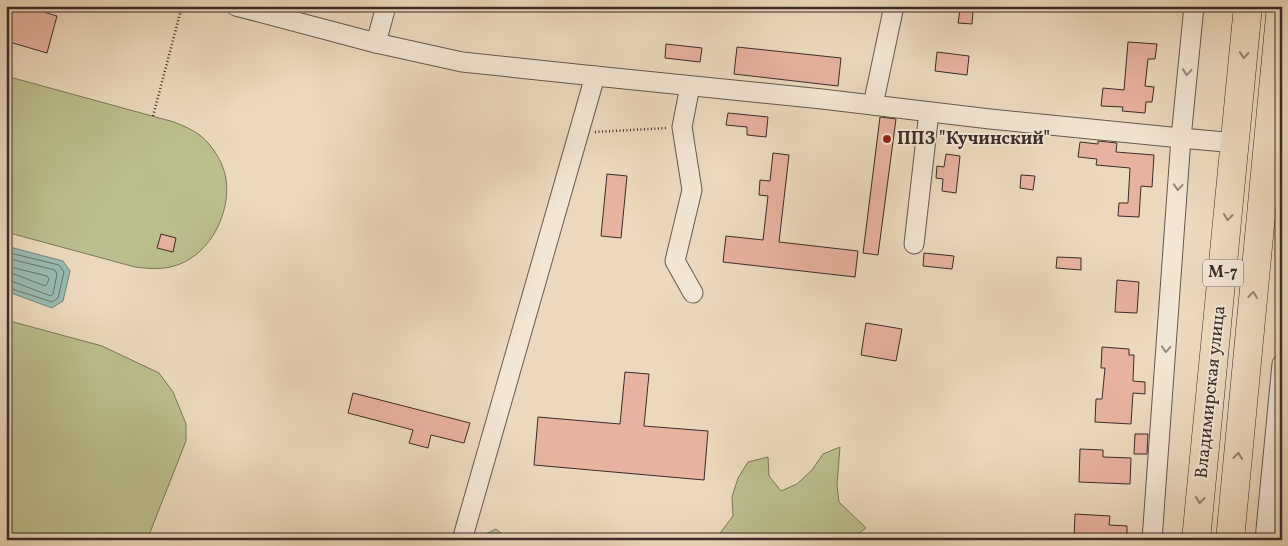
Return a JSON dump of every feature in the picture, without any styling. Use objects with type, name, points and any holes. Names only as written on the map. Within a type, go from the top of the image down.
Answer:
[{"type":"highway","name":"Владимирская улица","points":[[1196,540],[1248,6]]},
{"type":"highway","name":"Владимирская улица","points":[[1230,540],[1281,6]]},
{"type":"street","points":[[236,6],[376,43],[462,62],[1236,143]]},
{"type":"street","points":[[376,43],[386,6]]},
{"type":"street","points":[[874,105],[894,6]]},
{"type":"street","points":[[1152,540],[1181,138],[1194,6]]},
{"type":"street","points":[[462,540],[595,76]]},
{"type":"street","points":[[690,86],[682,127],[692,190],[675,261],[694,293]]},
{"type":"street","points":[[914,244],[929,112]]},
{"type":"street","points":[[1264,540],[1282,364]]},
{"type":"path","points":[[153,116],[182,6]]},
{"type":"path","points":[[578,134],[682,127]]},
{"type":"green space","points":[[6,76],[174,122],[201,136],[210,145],[223,167],[227,192],[222,217],[209,241],[191,258],[180,264],[152,269],[135,267],[6,232]]},
{"type":"green space","points":[[6,320],[102,346],[159,373],[173,392],[186,424],[186,441],[147,540],[6,540]]},
{"type":"green space","points":[[840,447],[837,485],[839,502],[866,528],[853,538],[848,540],[714,540],[733,516],[732,497],[738,478],[748,462],[768,457],[769,476],[781,491],[797,484],[812,470],[823,454]]},
{"type":"green space","points":[[496,529],[509,540],[477,540],[478,538]]},
{"type":"water","points":[[6,246],[63,261],[70,271],[63,301],[52,308],[6,291]]},
{"type":"building","points":[[6,6],[24,6],[57,16],[47,53],[6,41]]},
{"type":"building","points":[[960,10],[973,11],[972,24],[958,23]]},
{"type":"building","points":[[1128,42],[1157,44],[1155,59],[1148,59],[1145,86],[1154,87],[1152,102],[1146,102],[1145,113],[1122,111],[1123,107],[1101,106],[1103,88],[1124,90]]},
{"type":"building","points":[[666,44],[702,48],[700,62],[665,58]]},
{"type":"building","points":[[737,47],[841,58],[838,86],[734,74]]},
{"type":"building","points":[[937,52],[969,56],[967,75],[935,71]]},
{"type":"building","points":[[728,113],[768,117],[766,137],[747,135],[747,127],[726,125]]},
{"type":"building","points":[[880,117],[896,119],[878,255],[863,253]]},
{"type":"building","points":[[1098,141],[1117,143],[1116,152],[1154,155],[1152,187],[1141,186],[1139,217],[1118,216],[1119,203],[1128,203],[1130,168],[1096,165],[1097,159],[1078,157],[1080,142],[1098,144]]},
{"type":"building","points":[[773,153],[789,155],[779,242],[858,251],[855,277],[723,262],[726,236],[763,240],[768,196],[759,195],[760,180],[770,181]]},
{"type":"building","points":[[946,154],[960,156],[956,193],[942,191],[943,179],[936,178],[937,166],[944,167]]},
{"type":"building","points":[[607,174],[627,176],[621,238],[601,236]]},
{"type":"building","points":[[1021,175],[1035,176],[1033,190],[1020,188]]},
{"type":"building","points":[[161,234],[176,238],[173,252],[157,248]]},
{"type":"building","points":[[924,253],[954,256],[952,269],[923,266]]},
{"type":"building","points":[[1057,257],[1081,258],[1081,270],[1056,268]]},
{"type":"building","points":[[1117,280],[1139,282],[1137,313],[1115,312]]},
{"type":"building","points":[[866,323],[902,329],[896,361],[861,355]]},
{"type":"building","points":[[1102,347],[1129,349],[1129,355],[1134,355],[1133,381],[1145,382],[1145,394],[1133,393],[1131,424],[1095,422],[1096,399],[1102,399],[1105,368],[1101,368]]},
{"type":"building","points":[[625,372],[649,374],[644,426],[708,431],[704,480],[534,465],[538,417],[620,424]]},
{"type":"building","points":[[353,393],[470,423],[464,443],[431,435],[428,448],[409,443],[413,430],[348,413]]},
{"type":"building","points":[[1135,434],[1148,434],[1147,454],[1134,454]]},
{"type":"building","points":[[1080,449],[1103,450],[1103,457],[1131,458],[1130,484],[1079,482]]},
{"type":"building","points":[[1075,514],[1110,516],[1109,525],[1127,526],[1127,540],[1074,540]]},
{"type":"place","name":"ППЗ \"Кучинский\"","points":[[887,139]]}]
